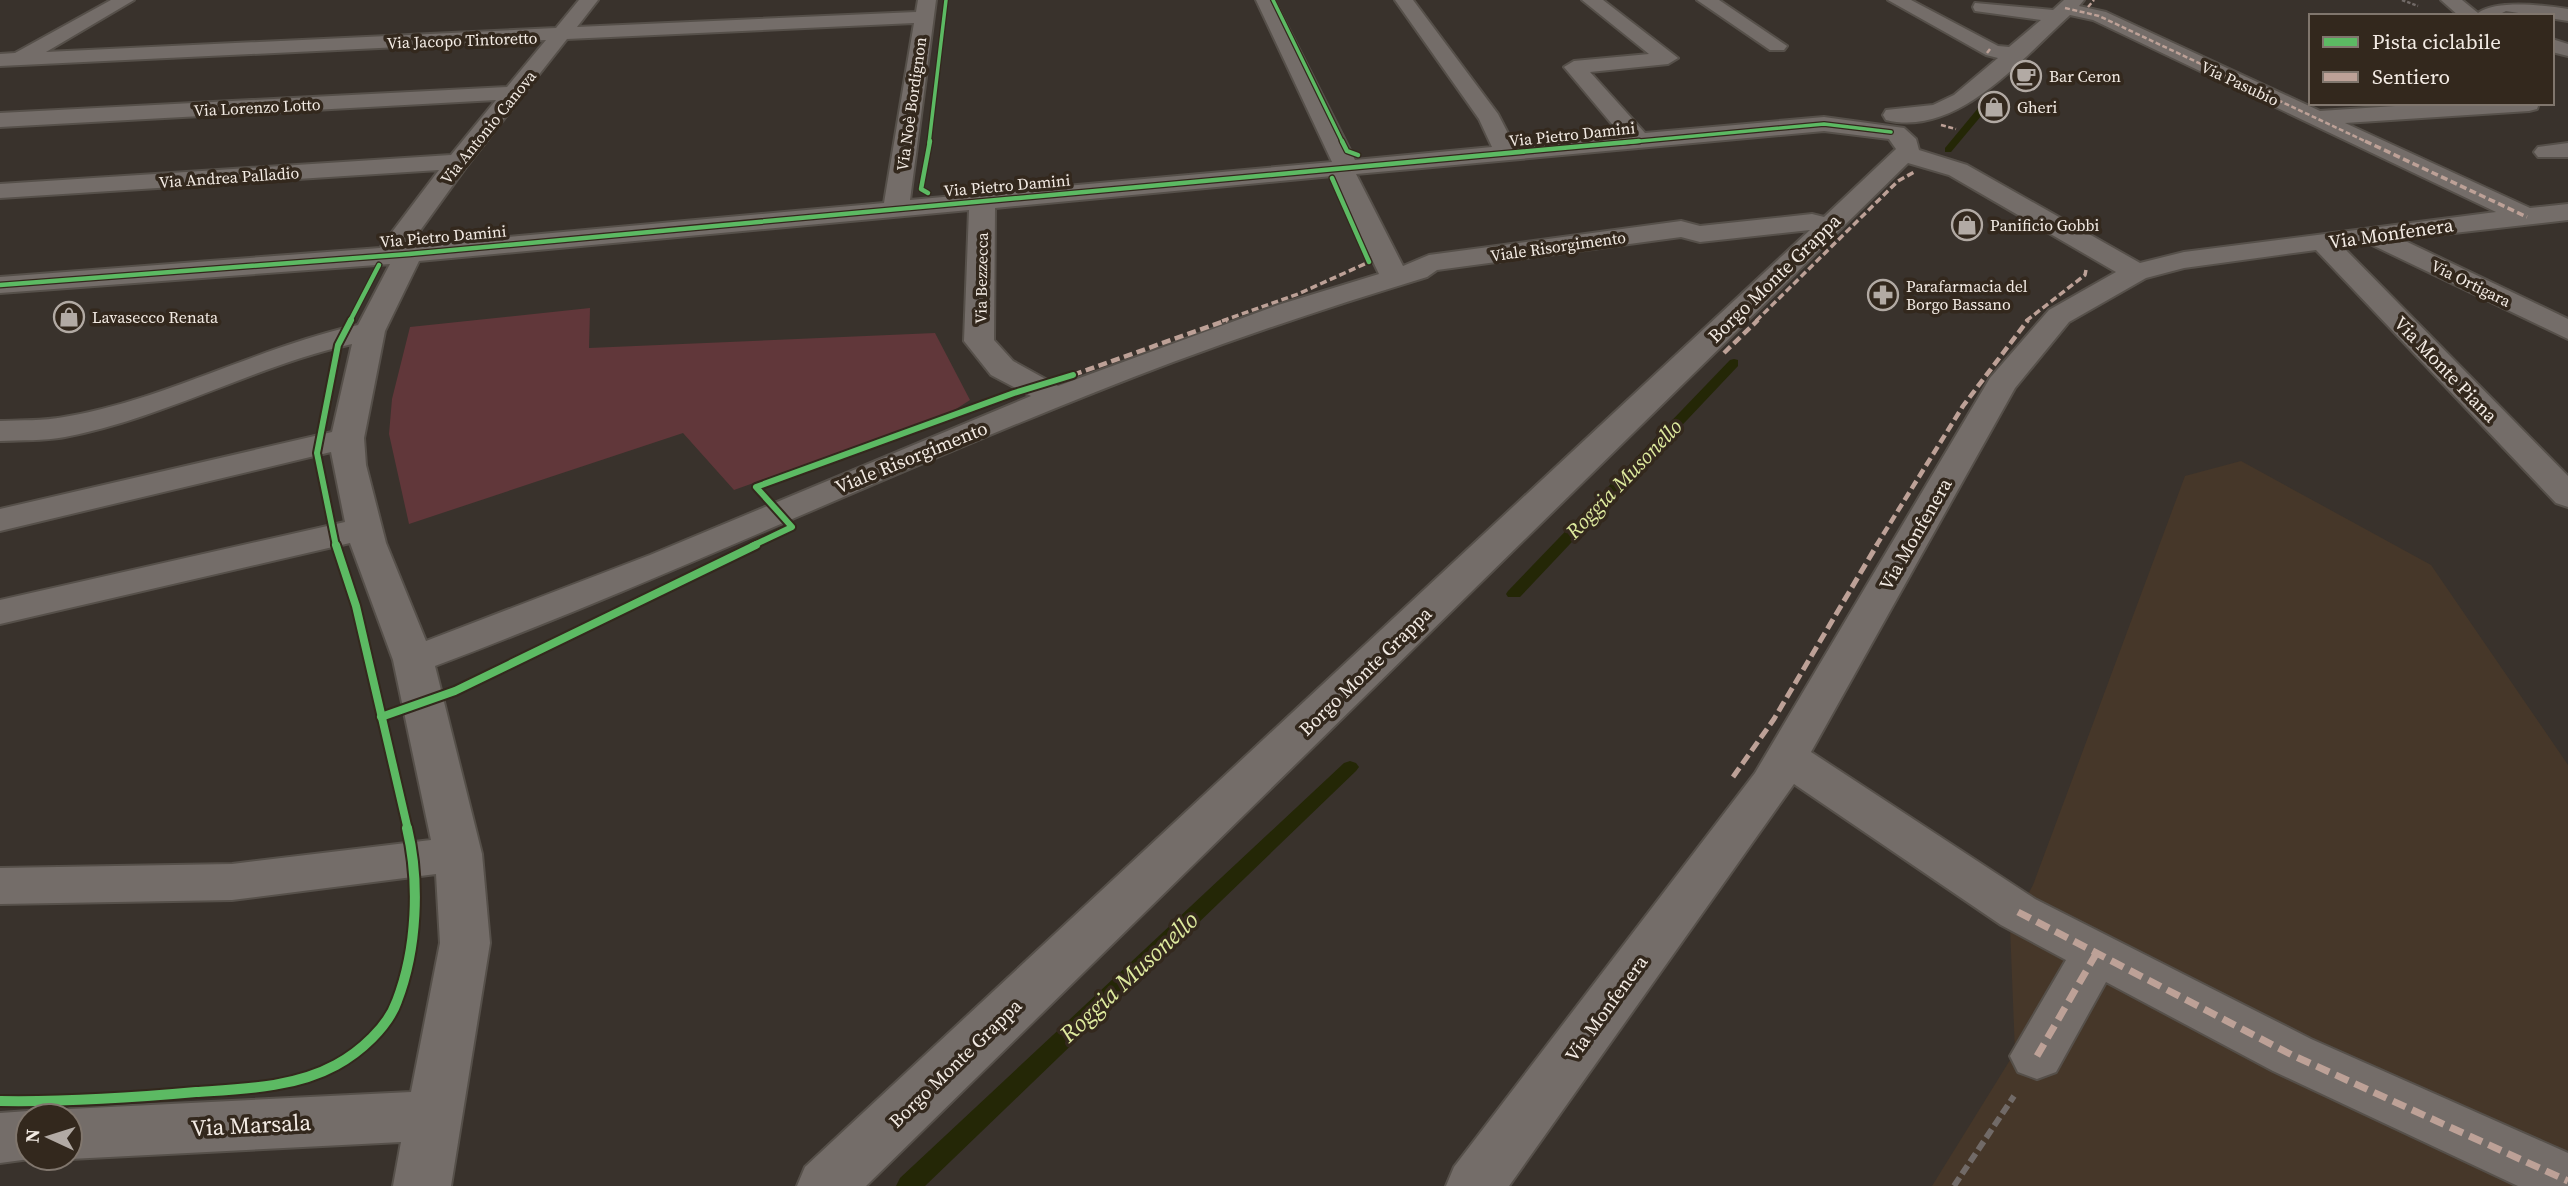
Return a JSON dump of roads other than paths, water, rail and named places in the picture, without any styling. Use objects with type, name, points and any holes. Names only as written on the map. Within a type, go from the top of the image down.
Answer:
[{"type":"street","points":[[6,63],[125,0]]},
{"type":"street","name":"Via Antonio Canova","points":[[422,1186],[432,1116],[465,943],[457,855],[412,660],[365,528],[349,465],[347,438],[370,331],[399,255],[458,162],[589,0]]},
{"type":"street","points":[[1265,0],[1344,169],[1406,274]]},
{"type":"street","points":[[1404,0],[1490,119],[1507,155]]},
{"type":"street","points":[[1591,0],[1668,58],[1574,67],[1640,142]]},
{"type":"street","points":[[1706,0],[1777,46]]},
{"type":"street","points":[[1897,0],[1993,51],[2013,54]]},
{"type":"street","points":[[2450,0],[2469,14]]},
{"type":"street","name":"Via Pasubio","points":[[1982,7],[2066,8],[2099,16],[2315,118],[2552,218]]},
{"type":"street","points":[[2487,14],[2491,9],[2503,7],[2568,15]]},
{"type":"street","points":[[2503,7],[2527,14]]},
{"type":"street","name":"Borgo Monte Grappa","points":[[826,1186],[1827,225],[1906,130],[1937,111],[1962,100],[2066,8]]},
{"type":"street","name":"Via Jacopo Tintoretto","points":[[6,63],[561,36],[926,9]]},
{"type":"street","name":"Via Noè Bordignon","points":[[896,208],[926,9]]},
{"type":"street","name":"Via Lorenzo Lotto","points":[[0,120],[515,93]]},
{"type":"street","name":"Borgo Monte Grappa","points":[[1906,130],[1952,118],[1962,100]]},
{"type":"street","points":[[2315,118],[2514,105]]},
{"type":"street","name":"Via Pietro Damini","points":[[0,285],[399,255],[1824,124],[1906,130]]},
{"type":"street","points":[[1906,130],[1929,159],[1958,170],[2136,272]]},
{"type":"street","name":"Via Andrea Palladio","points":[[0,191],[458,162]]},
{"type":"street","name":"Via Bezzecca","points":[[982,201],[979,341],[1002,368],[1057,398]]},
{"type":"street","name":"Via Monfenera","points":[[1475,1186],[1771,783],[2001,385],[2059,316],[2136,272],[2190,259],[2374,236],[2552,218]]},
{"type":"street","name":"Viale Risorgimento","points":[[412,660],[499,630],[1167,354],[1406,274],[1622,249],[1690,239],[1700,234],[1812,222],[1827,225]]},
{"type":"street","name":"Via Ortigara","points":[[2374,236],[2568,330]]},
{"type":"street","name":"Via Monte Piana","points":[[2323,242],[2568,496]]},
{"type":"street","points":[[0,431],[64,427],[142,405],[326,339],[370,331]]},
{"type":"street","points":[[0,520],[347,438]]},
{"type":"street","points":[[0,612],[118,587],[365,528]]},
{"type":"street","points":[[1786,757],[2018,912],[2292,1055],[2568,1181]]},
{"type":"street","points":[[0,886],[232,882],[457,855]]},
{"type":"street","points":[[2037,1056],[2096,954]]},
{"type":"street","name":"Via Marsala","points":[[84,1133],[432,1116]]},
{"type":"waterway","name":"Roggia Musonello","points":[[1948,150],[1982,109]]},
{"type":"waterway","name":"Roggia Musonello","points":[[1514,594],[1734,363]]},
{"type":"waterway","name":"Roggia Musonello","points":[[908,1186],[1350,767]]},
{"type":"place","name":"Bar Ceron","points":[[2026,76]]},
{"type":"place","name":"Gheri","points":[[1994,107]]},
{"type":"place","name":"Panificio Gobbi","points":[[1967,225]]},
{"type":"place","name":"Parafarmacia del Borgo Bassano","points":[[1883,295]]},
{"type":"place","name":"Lavasecco Renata","points":[[69,317]]}]
